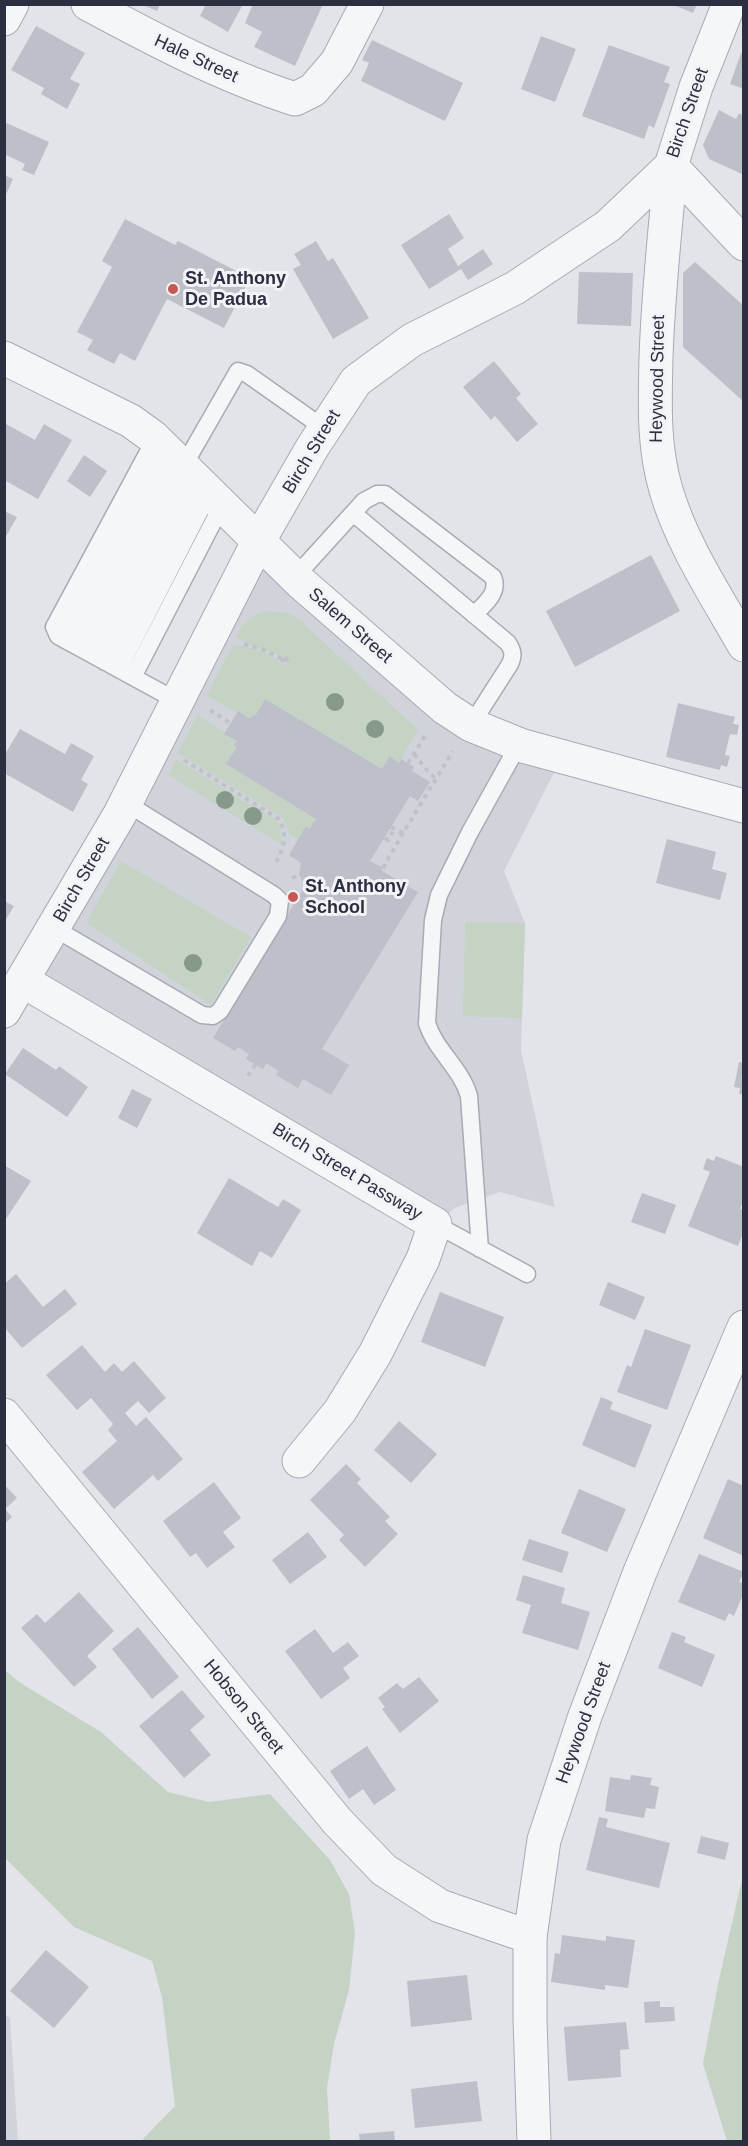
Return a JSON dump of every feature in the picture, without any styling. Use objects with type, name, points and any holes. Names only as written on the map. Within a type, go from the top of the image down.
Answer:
[{"type":"street","points":[[4,19],[12,4]]},
{"type":"street","name":"Hale Street","points":[[88,4],[154,40],[252,85],[295,99],[313,90],[337,62],[367,4]]},
{"type":"street","name":"Birch Street","points":[[4,1011],[126,803],[258,542],[356,381],[412,340],[515,288],[608,226],[670,166],[696,87],[729,4]]},
{"type":"street","points":[[670,166],[744,244]]},
{"type":"street","name":"Heywood Street","points":[[670,166],[657,318],[654,411],[657,453],[666,490],[678,522],[744,645]]},
{"type":"street","name":"Salem Street","points":[[4,358],[131,421],[187,471],[295,577],[445,708],[471,725],[519,744],[744,806]]},
{"type":"street","name":"Birch Street Passway","points":[[23,981],[435,1224],[423,1259],[375,1354],[340,1411],[299,1461]]},
{"type":"street","name":"Heywood Street","points":[[534,2142],[530,1937],[544,1840],[585,1716],[640,1572],[744,1327]]},
{"type":"street","name":"Hobson Street","points":[[4,1415],[321,1803],[384,1870],[440,1906],[530,1937]]},
{"type":"lane","points":[[99,658],[187,471],[238,371],[248,374],[325,429]]},
{"type":"lane","points":[[99,658],[187,471]]},
{"type":"lane","points":[[99,658],[187,471]]},
{"type":"lane","points":[[177,701],[56,632],[56,622],[187,471]]},
{"type":"lane","points":[[295,577],[353,513],[372,496],[385,494],[493,577],[496,584],[495,591],[474,615]]},
{"type":"lane","points":[[353,513],[508,644],[512,650],[513,657],[471,725]]},
{"type":"lane","points":[[480,1249],[470,1096],[460,1074],[430,1033],[427,1023],[433,920],[439,895],[470,832],[519,744]]},
{"type":"lane","points":[[54,928],[202,1015],[213,1016],[220,1011],[280,911],[278,898],[126,803]]},
{"type":"lane","points":[[435,1224],[526,1274]]},
{"type":"path","points":[[235,642],[264,650],[282,659]]},
{"type":"path","points":[[220,717],[231,723]]},
{"type":"path","points":[[408,763],[422,740]]},
{"type":"path","points":[[414,754],[437,779]]},
{"type":"path","points":[[180,758],[279,819],[283,825],[285,846],[263,888]]},
{"type":"path","points":[[383,868],[449,759]]},
{"type":"path","points":[[385,838],[388,840],[393,827],[403,833]]},
{"type":"path","points":[[292,878],[299,875]]},
{"type":"path","points":[[247,1077],[255,1064]]},
{"type":"shaded area","name":"St. Anthony School","points":[[258,542],[445,708],[562,757],[504,871],[525,923],[521,1050],[555,1207],[500,1192],[455,1208],[435,1224],[23,981]]},
{"type":"shaded area","points":[[5,2014],[10,2018],[18,2141],[5,2141]]},
{"type":"green space","points":[[264,611],[289,613],[302,622],[418,730],[399,763],[390,757],[382,769],[265,699],[255,716],[253,715],[250,719],[207,695],[233,645],[259,651],[282,664],[287,663],[286,657],[236,637],[247,621]]},
{"type":"green space","points":[[198,715],[237,741],[234,745],[237,747],[226,764],[316,819],[309,829],[306,826],[299,839],[290,835],[283,818],[178,753]]},
{"type":"green space","points":[[176,759],[276,820],[280,826],[282,845],[168,775]]},
{"type":"green space","points":[[121,861],[251,937],[211,1005],[88,924],[88,919]]},
{"type":"green space","points":[[465,922],[525,923],[522,1018],[463,1016]]},
{"type":"green space","points":[[5,1670],[19,1682],[101,1732],[168,1792],[209,1802],[270,1794],[330,1860],[349,1894],[355,1933],[349,1990],[334,2044],[327,2088],[330,2141],[141,2141],[175,2106],[162,1997],[152,1961],[74,1927],[5,1858]]},
{"type":"green space","points":[[743,1875],[743,2141],[727,2141],[703,2064],[718,1984]]},
{"type":"building","points":[[206,4],[243,4],[228,32],[200,16]]},
{"type":"building","points":[[253,4],[323,4],[295,66],[254,47],[262,32],[245,23]]},
{"type":"building","points":[[677,4],[697,4],[693,13],[676,6]]},
{"type":"building","points":[[143,5],[160,5],[157,11]]},
{"type":"building","points":[[36,26],[85,53],[70,79],[80,84],[67,109],[41,94],[44,88],[11,70]]},
{"type":"building","points":[[541,36],[576,49],[555,102],[521,89]]},
{"type":"building","points":[[372,40],[463,83],[445,121],[361,81],[369,63],[362,60]]},
{"type":"building","points":[[609,45],[670,67],[664,82],[670,84],[654,128],[649,125],[644,139],[582,116]]},
{"type":"building","points":[[741,53],[744,54],[744,89],[730,84]]},
{"type":"building","points":[[719,110],[736,119],[739,113],[744,116],[744,175],[709,159],[703,145]]},
{"type":"building","points":[[4,122],[49,142],[34,175],[22,170],[25,164],[4,154]]},
{"type":"building","points":[[4,175],[13,179],[4,199]]},
{"type":"building","points":[[449,214],[464,238],[448,249],[458,266],[483,249],[493,264],[468,280],[461,269],[429,289],[401,245]]},
{"type":"building","name":"St. Anthony De Padua","points":[[125,219],[175,245],[178,241],[250,278],[224,328],[167,299],[135,361],[120,353],[114,364],[87,350],[93,340],[77,332],[112,267],[102,261]]},
{"type":"building","points":[[316,241],[328,261],[333,258],[369,318],[333,339],[293,269],[301,265],[294,254]]},
{"type":"building","points":[[695,262],[744,306],[744,402],[683,347],[683,273]]},
{"type":"building","points":[[579,272],[633,273],[631,326],[577,324]]},
{"type":"building","points":[[494,361],[521,394],[516,398],[538,424],[517,442],[495,416],[491,420],[463,387]]},
{"type":"building","points":[[4,423],[35,440],[44,424],[72,440],[38,499],[4,480]]},
{"type":"building","points":[[84,455],[107,471],[90,497],[67,481]]},
{"type":"building","points":[[4,511],[17,517],[4,540]]},
{"type":"building","points":[[651,555],[680,611],[575,667],[546,611]]},
{"type":"building","points":[[265,699],[382,769],[390,756],[399,763],[401,759],[414,767],[412,771],[430,782],[418,801],[410,796],[370,861],[383,868],[382,871],[418,892],[322,1049],[349,1065],[331,1095],[303,1079],[298,1088],[276,1075],[279,1071],[266,1063],[263,1069],[246,1059],[249,1054],[238,1047],[235,1051],[213,1038],[305,886],[299,875],[301,863],[289,855],[306,826],[309,829],[316,819],[226,764],[237,747],[234,745],[237,741],[224,734],[238,711],[250,719],[253,715],[255,716]]},
{"type":"building","points":[[678,703],[735,717],[733,724],[739,725],[737,735],[730,734],[725,755],[730,756],[727,767],[721,765],[720,770],[666,757]]},
{"type":"building","points":[[20,729],[65,754],[71,743],[94,756],[81,780],[88,784],[73,812],[4,773],[4,756]]},
{"type":"building","points":[[667,839],[716,852],[712,869],[727,873],[720,900],[656,883]]},
{"type":"building","points":[[4,901],[14,906],[4,923]]},
{"type":"building","points":[[23,1048],[56,1070],[59,1066],[88,1087],[67,1117],[5,1074]]},
{"type":"building","points":[[739,1062],[744,1063],[744,1095],[739,1094],[740,1088],[734,1087]]},
{"type":"building","points":[[132,1089],[152,1099],[137,1128],[118,1118]]},
{"type":"building","points":[[716,1156],[744,1167],[744,1200],[740,1209],[744,1210],[744,1231],[738,1246],[688,1226],[710,1172],[703,1169],[707,1158],[714,1161]]},
{"type":"building","points":[[4,1165],[31,1181],[4,1222]]},
{"type":"building","points":[[229,1178],[278,1207],[283,1199],[301,1210],[272,1258],[260,1251],[252,1266],[197,1233]]},
{"type":"building","points":[[642,1193],[676,1205],[665,1234],[631,1222]]},
{"type":"building","points":[[16,1274],[43,1307],[65,1289],[77,1304],[22,1348],[4,1327],[4,1284]]},
{"type":"building","points":[[608,1282],[645,1297],[635,1320],[599,1305]]},
{"type":"building","points":[[440,1292],[504,1317],[485,1367],[421,1342]]},
{"type":"building","points":[[645,1329],[691,1345],[667,1410],[617,1392],[627,1365],[631,1367]]},
{"type":"building","points":[[82,1345],[105,1372],[114,1363],[122,1372],[134,1361],[166,1398],[149,1413],[138,1401],[125,1413],[136,1426],[146,1417],[183,1459],[158,1481],[153,1475],[114,1509],[82,1472],[117,1441],[108,1430],[113,1424],[91,1398],[77,1410],[46,1375]]},
{"type":"building","points":[[601,1397],[613,1402],[610,1409],[652,1425],[635,1468],[582,1445]]},
{"type":"building","points":[[399,1421],[437,1454],[411,1483],[374,1450]]},
{"type":"building","points":[[346,1464],[361,1479],[357,1483],[390,1517],[385,1521],[398,1534],[365,1567],[339,1540],[344,1535],[310,1500]]},
{"type":"building","points":[[728,1479],[744,1486],[744,1556],[703,1538]]},
{"type":"building","points":[[214,1482],[241,1518],[223,1532],[235,1547],[207,1568],[196,1553],[190,1557],[163,1521]]},
{"type":"building","points":[[4,1484],[17,1498],[5,1509],[12,1517],[4,1524]]},
{"type":"building","points":[[579,1489],[626,1509],[607,1552],[561,1533]]},
{"type":"building","points":[[308,1532],[327,1557],[290,1584],[272,1560]]},
{"type":"building","points":[[529,1539],[569,1552],[562,1573],[522,1560]]},
{"type":"building","points":[[699,1554],[744,1572],[739,1582],[744,1584],[744,1592],[734,1616],[729,1613],[725,1621],[678,1602]]},
{"type":"building","points":[[523,1575],[565,1588],[561,1603],[590,1612],[578,1650],[522,1633],[531,1605],[516,1600]]},
{"type":"building","points":[[79,1592],[114,1631],[87,1656],[97,1667],[74,1687],[21,1628],[37,1614],[45,1623]]},
{"type":"building","points":[[138,1627],[179,1677],[152,1699],[112,1649]]},
{"type":"building","points":[[315,1629],[333,1653],[348,1642],[359,1656],[343,1668],[350,1678],[321,1699],[285,1651]]},
{"type":"building","points":[[672,1632],[686,1637],[684,1642],[715,1655],[702,1687],[658,1668]]},
{"type":"building","points":[[419,1677],[439,1701],[400,1733],[382,1709],[385,1707],[378,1698],[397,1683],[403,1689]]},
{"type":"building","points":[[182,1690],[205,1717],[190,1730],[211,1755],[184,1778],[139,1726]]},
{"type":"building","points":[[367,1746],[396,1790],[374,1805],[363,1789],[349,1799],[330,1771]]},
{"type":"building","points":[[631,1775],[652,1778],[650,1785],[659,1787],[655,1809],[646,1808],[644,1818],[605,1811],[610,1777],[630,1780]]},
{"type":"building","points":[[599,1817],[608,1819],[606,1827],[670,1843],[659,1888],[586,1870]]},
{"type":"building","points":[[701,1836],[729,1843],[725,1860],[697,1853]]},
{"type":"building","points":[[562,1935],[606,1941],[606,1936],[635,1940],[628,1988],[605,1985],[605,1990],[551,1982],[555,1953],[560,1954]]},
{"type":"building","points":[[46,1950],[89,1987],[54,2028],[10,1991]]},
{"type":"building","points":[[467,1975],[472,2020],[411,2027],[407,1981]]},
{"type":"building","points":[[660,2001],[660,2007],[674,2007],[675,2021],[645,2023],[644,2002]]},
{"type":"building","points":[[626,2022],[629,2049],[620,2050],[621,2077],[568,2081],[564,2027]]},
{"type":"building","points":[[477,2081],[482,2121],[415,2128],[411,2089]]},
{"type":"building","points":[[394,2131],[395,2142],[360,2142],[359,2134]]},
{"type":"place","name":"St. Anthony De Padua","points":[[173,289]]},
{"type":"place","name":"St. Anthony School","points":[[293,897]]}]
